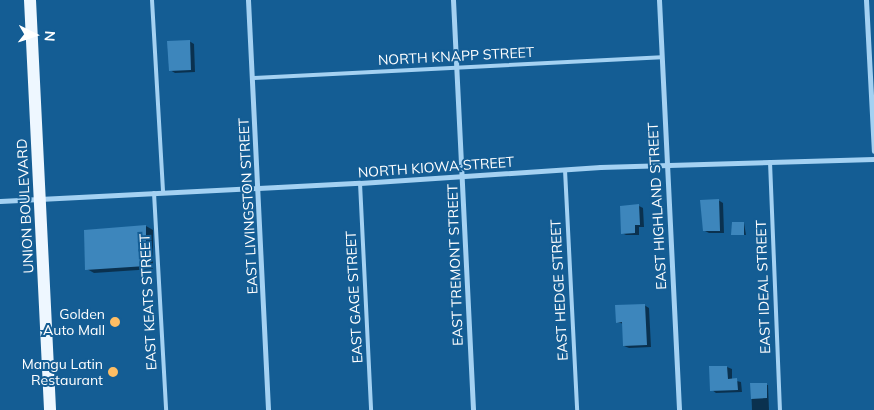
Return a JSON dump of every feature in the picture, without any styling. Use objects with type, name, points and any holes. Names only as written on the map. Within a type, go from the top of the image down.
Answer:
[{"type":"main road","name":"UNION BOULEVARD","points":[[30,0],[50,410]]},
{"type":"street","name":"EAST LIVINGSTON STREET","points":[[248,0],[268,410]]},
{"type":"street","name":"EAST TREMONT STREET","points":[[453,0],[473,410]]},
{"type":"street","name":"EAST HIGHLAND STREET","points":[[659,0],[679,410]]},
{"type":"street","points":[[866,0],[874,149]]},
{"type":"street","name":"NORTH KIOWA STREET","points":[[0,200],[360,183],[565,170],[874,160]]},
{"type":"lane","points":[[152,0],[163,193]]},
{"type":"lane","name":"NORTH KNAPP STREET","points":[[252,78],[661,57]]},
{"type":"lane","name":"EAST IDEAL STREET","points":[[770,162],[780,410]]},
{"type":"lane","name":"EAST HEDGE STREET","points":[[565,170],[577,410]]},
{"type":"lane","name":"EAST GAGE STREET","points":[[360,183],[371,410]]},
{"type":"lane","name":"EAST KEATS STREET","points":[[154,193],[166,410]]},
{"type":"building","points":[[190,40],[191,70],[169,71],[167,41]]},
{"type":"building","points":[[719,199],[720,231],[703,231],[700,200]]},
{"type":"building","points":[[639,204],[640,225],[635,225],[635,233],[621,234],[620,206]]},
{"type":"building","points":[[732,222],[744,222],[744,235],[731,235]]},
{"type":"building","points":[[146,225],[146,266],[85,270],[84,230]]},
{"type":"building","points":[[645,304],[647,345],[623,346],[622,322],[616,323],[615,305]]},
{"type":"building","points":[[709,366],[727,366],[728,379],[737,378],[738,390],[710,391]]},
{"type":"building","points":[[750,383],[767,383],[767,398],[751,399]]},
{"type":"place","name":"Golden Auto Mall","points":[[115,322]]},
{"type":"place","name":"Mangu Latin Restaurant","points":[[113,372]]}]
